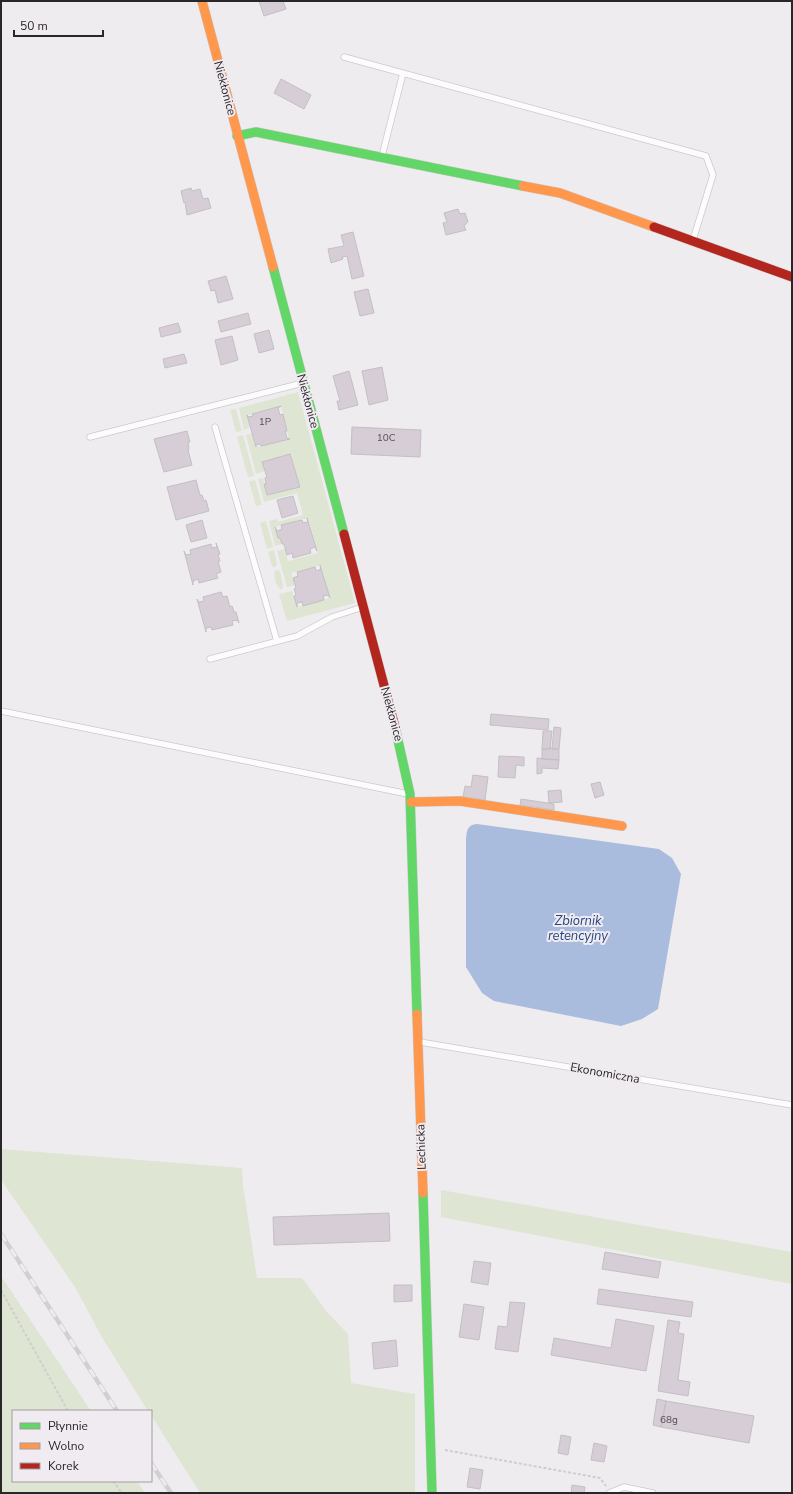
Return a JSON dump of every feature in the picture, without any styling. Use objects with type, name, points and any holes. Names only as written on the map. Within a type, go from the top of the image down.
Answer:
[{"type":"street","name":"Niekłonice","points":[[202,1],[399,741],[410,798]]},
{"type":"street","points":[[237,136],[256,132],[560,193],[792,277]]},
{"type":"street","points":[[410,798],[460,801],[622,826]]},
{"type":"street","name":"Lechicka","points":[[410,798],[432,1493]]},
{"type":"lane","points":[[344,57],[706,156],[713,175],[693,242]]},
{"type":"lane","points":[[381,157],[403,73]]},
{"type":"lane","points":[[90,437],[303,383]]},
{"type":"lane","points":[[215,427],[277,641]]},
{"type":"lane","points":[[210,659],[298,636],[332,617],[363,607]]},
{"type":"lane","points":[[1,711],[410,798]]},
{"type":"lane","name":"Ekonomiczna","points":[[418,1042],[792,1105]]},
{"type":"lane","points":[[610,1493],[624,1487],[654,1493]]},
{"type":"path","points":[[1,1290],[67,1410]]},
{"type":"path","points":[[431,1448],[600,1478],[610,1493]]},
{"type":"path","points":[[115,1482],[122,1493]]},
{"type":"green space","points":[[298,392],[355,603],[287,621],[279,594],[292,591],[297,607],[330,598],[321,565],[291,573],[295,585],[287,587],[277,551],[285,549],[288,561],[318,553],[308,518],[275,527],[282,544],[275,546],[269,521],[277,519],[278,522],[303,515],[297,493],[264,502],[258,479],[263,478],[267,495],[300,486],[290,454],[263,462],[265,471],[256,474],[246,435],[252,433],[256,447],[289,439],[281,407],[248,415],[251,427],[244,430],[239,408]]},
{"type":"green space","points":[[236,409],[242,431],[236,432],[230,410]]},
{"type":"green space","points":[[243,435],[254,476],[248,477],[237,437]]},
{"type":"green space","points":[[255,480],[262,505],[256,506],[249,482]]},
{"type":"green space","points":[[266,521],[273,547],[267,549],[260,523]]},
{"type":"green space","points":[[274,550],[277,564],[275,568],[272,566],[268,552]]},
{"type":"green space","points":[[276,570],[280,571],[283,585],[282,589],[280,589],[275,580],[274,574]]},
{"type":"green space","points":[[1,1149],[242,1168],[243,1185],[257,1278],[302,1278],[327,1312],[348,1334],[351,1383],[415,1394],[415,1493],[200,1493],[152,1417],[152,1410],[147,1410],[103,1339],[75,1287],[1,1180]]},
{"type":"green space","points":[[441,1190],[792,1252],[792,1284],[441,1217]]},
{"type":"green space","points":[[1,1276],[90,1410],[12,1410],[12,1482],[138,1482],[145,1493],[1,1493]]},
{"type":"water","name":"Zbiornik retencyjny","points":[[477,824],[659,849],[672,858],[681,874],[658,1009],[642,1019],[621,1026],[494,1001],[482,993],[466,967],[466,838],[468,828]]},
{"type":"building","points":[[259,1],[283,1],[286,9],[264,16]]},
{"type":"building","points":[[281,79],[311,95],[304,109],[274,93]]},
{"type":"building","points":[[191,188],[192,191],[200,189],[203,199],[208,198],[211,208],[187,215],[185,202],[184,203],[181,191]]},
{"type":"building","points":[[458,209],[460,214],[465,213],[468,222],[464,226],[466,230],[446,235],[443,223],[447,222],[444,213]]},
{"type":"building","points":[[353,232],[364,276],[352,279],[347,256],[331,263],[328,249],[344,246],[341,235]]},
{"type":"building","points":[[226,276],[233,299],[218,303],[215,290],[211,291],[208,281]]},
{"type":"building","points":[[368,289],[374,313],[360,316],[354,292]]},
{"type":"building","points":[[248,313],[251,324],[221,332],[218,321]]},
{"type":"building","points":[[178,323],[181,332],[161,337],[159,328]]},
{"type":"building","points":[[269,330],[274,349],[259,353],[254,334]]},
{"type":"building","points":[[232,336],[238,360],[221,365],[215,340]]},
{"type":"building","points":[[184,354],[187,363],[165,368],[163,359]]},
{"type":"building","points":[[382,367],[388,400],[369,405],[362,371]]},
{"type":"building","points":[[349,371],[358,405],[339,410],[337,401],[340,401],[333,376]]},
{"type":"building","points":[[281,406],[278,408],[280,415],[283,414],[287,431],[285,431],[287,438],[290,439],[261,446],[260,444],[256,445],[256,447],[247,415],[249,417],[253,416],[252,414]]},
{"type":"building","points":[[352,427],[421,430],[420,457],[351,454]]},
{"type":"building","points":[[187,431],[190,442],[188,442],[188,450],[192,465],[164,472],[154,439]]},
{"type":"building","points":[[290,454],[300,487],[267,495],[264,484],[266,484],[265,478],[267,477],[262,462]]},
{"type":"building","points":[[196,480],[200,495],[202,495],[204,501],[206,500],[209,511],[176,520],[167,487]]},
{"type":"building","points":[[293,496],[298,513],[282,518],[277,500]]},
{"type":"building","points":[[307,518],[317,551],[315,547],[310,549],[311,553],[293,558],[292,553],[287,555],[284,544],[282,544],[280,538],[278,538],[275,527],[277,531],[282,529],[281,525],[302,520],[303,523],[308,522]]},
{"type":"building","points":[[202,520],[207,538],[191,542],[186,525]]},
{"type":"building","points":[[216,543],[220,554],[218,555],[220,561],[218,561],[221,572],[216,574],[218,578],[199,583],[198,579],[193,581],[193,585],[184,551],[186,555],[191,554],[190,550],[211,544],[212,548],[217,547]]},
{"type":"building","points":[[320,565],[330,598],[328,595],[323,596],[324,600],[303,606],[302,602],[297,603],[297,607],[294,596],[296,595],[294,589],[296,588],[293,578],[298,576],[297,572],[315,567],[316,571],[321,569]]},
{"type":"building","points":[[221,592],[223,597],[227,596],[230,607],[232,606],[234,612],[236,612],[239,623],[237,620],[232,621],[233,625],[212,630],[211,627],[206,628],[206,632],[197,599],[199,602],[204,601],[203,597]]},
{"type":"building","points":[[491,714],[549,719],[548,730],[490,725]]},
{"type":"building","points":[[554,727],[561,728],[559,749],[552,749]]},
{"type":"building","points":[[543,731],[552,731],[550,749],[542,749]]},
{"type":"building","points":[[550,747],[552,749],[559,749],[559,760],[542,759],[542,749],[550,749]]},
{"type":"building","points":[[499,756],[524,757],[524,766],[516,765],[515,778],[498,777]]},
{"type":"building","points":[[537,758],[559,760],[558,769],[542,768],[542,773],[537,774]]},
{"type":"building","points":[[473,775],[488,777],[485,800],[463,797],[465,786],[471,787]]},
{"type":"building","points":[[600,782],[604,795],[595,798],[591,784]]},
{"type":"building","points":[[561,790],[562,802],[549,803],[548,791]]},
{"type":"building","points":[[521,799],[554,804],[554,810],[520,805]]},
{"type":"building","points":[[389,1213],[390,1241],[274,1245],[273,1217]]},
{"type":"building","points":[[605,1252],[661,1262],[658,1278],[602,1269]]},
{"type":"building","points":[[474,1261],[491,1263],[488,1285],[471,1282]]},
{"type":"building","points":[[394,1285],[412,1285],[412,1301],[394,1302]]},
{"type":"building","points":[[599,1289],[693,1302],[691,1317],[597,1304]]},
{"type":"building","points":[[510,1302],[525,1303],[518,1352],[495,1349],[498,1326],[507,1327]]},
{"type":"building","points":[[464,1304],[484,1307],[479,1340],[459,1337]]},
{"type":"building","points":[[616,1319],[654,1326],[646,1371],[551,1355],[554,1338],[611,1348]]},
{"type":"building","points":[[668,1320],[680,1322],[678,1333],[684,1334],[678,1380],[690,1382],[688,1396],[658,1391]]},
{"type":"building","points":[[396,1340],[398,1366],[374,1369],[372,1343]]},
{"type":"building","points":[[657,1399],[666,1401],[661,1427],[653,1425]]},
{"type":"building","points":[[666,1401],[754,1416],[749,1443],[661,1427]]},
{"type":"building","points":[[561,1435],[571,1437],[568,1455],[558,1453]]},
{"type":"building","points":[[594,1443],[607,1446],[604,1462],[591,1460]]},
{"type":"building","points":[[470,1468],[483,1470],[480,1489],[467,1487]]},
{"type":"building","points":[[572,1485],[585,1487],[584,1493],[571,1493]]},
{"type":"railway","points":[[1,1234],[116,1410]]},
{"type":"railway","points":[[152,1464],[171,1493]]},
{"type":"traffic: fast","points":[[237,136],[256,132],[523,186]]},
{"type":"traffic: fast","points":[[273,267],[344,534]]},
{"type":"traffic: fast","points":[[395,727],[410,794],[417,1014]]},
{"type":"traffic: fast","points":[[423,1193],[432,1493]]},
{"type":"traffic: slow","points":[[202,1],[273,267]]},
{"type":"traffic: slow","points":[[523,186],[560,193],[654,227]]},
{"type":"traffic: slow","points":[[411,802],[460,801],[622,826]]},
{"type":"traffic: slow","points":[[417,1014],[423,1193]]},
{"type":"traffic: jam","points":[[654,227],[792,277]]},
{"type":"traffic: jam","points":[[344,534],[395,727]]}]
